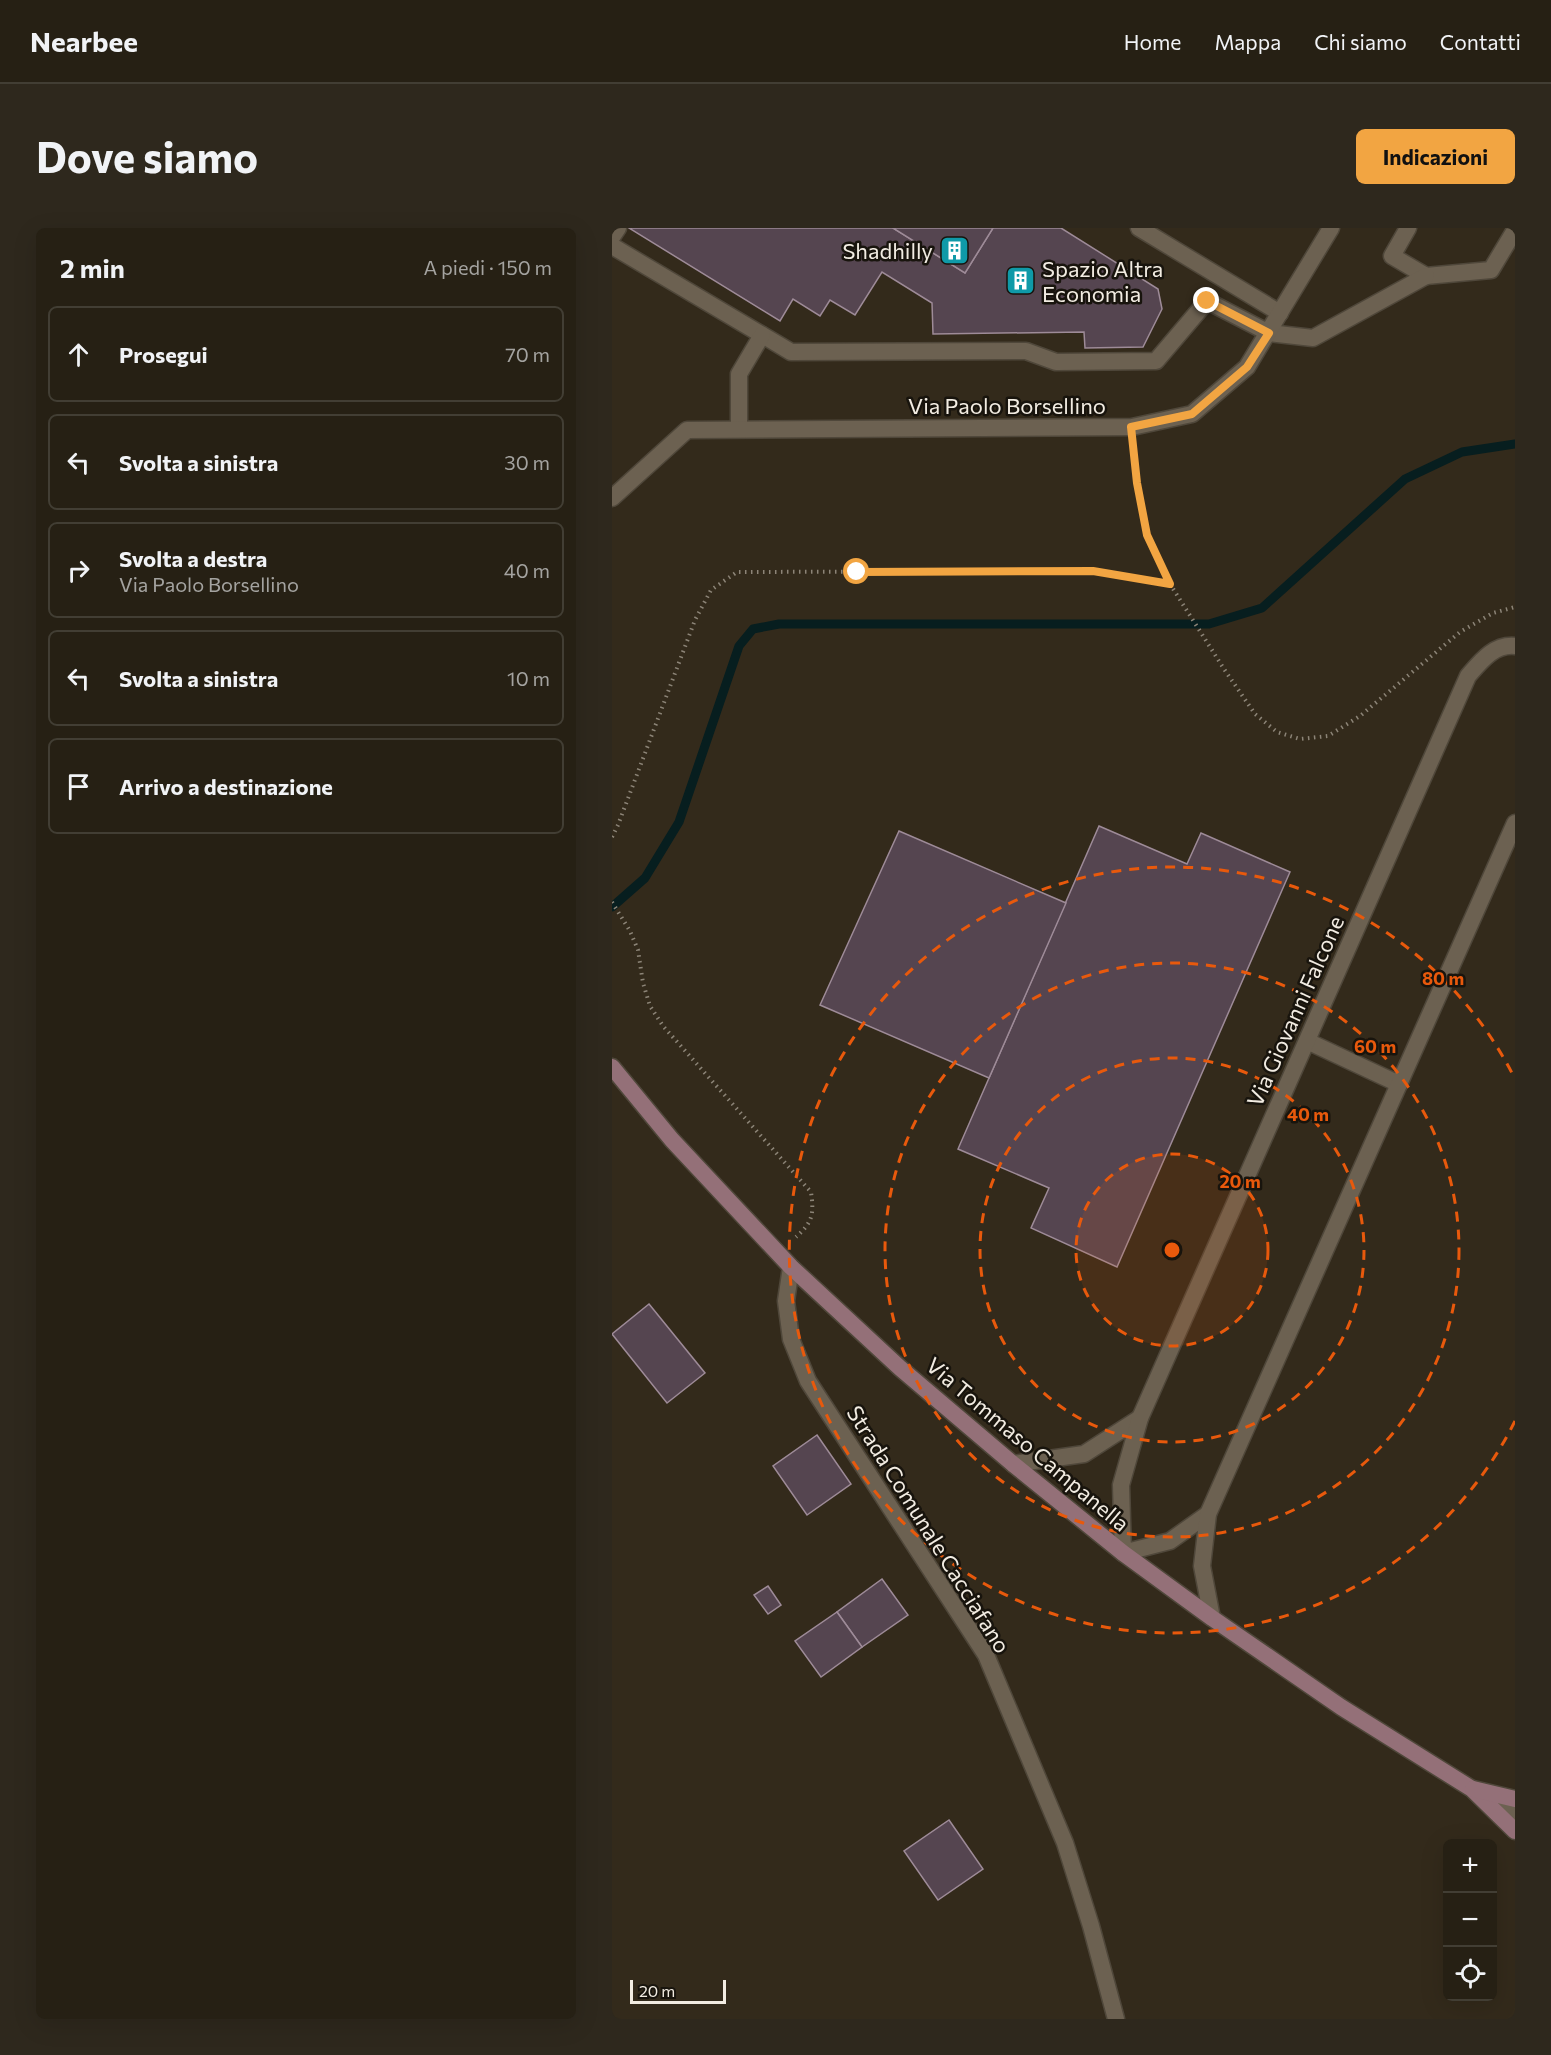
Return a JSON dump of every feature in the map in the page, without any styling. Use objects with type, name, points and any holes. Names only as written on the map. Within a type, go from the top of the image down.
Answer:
[{"type":"main road","name":"Via Tommaso Campanella","points":[[612,1067],[672,1140],[791,1267],[900,1368],[1013,1464],[1123,1552],[1212,1618],[1341,1707],[1472,1789],[1515,1831]]},
{"type":"main road","name":"Via Tommaso Campanella","points":[[1472,1789],[1515,1799]]},
{"type":"street","points":[[612,237],[618,228]]},
{"type":"street","points":[[1139,228],[1280,313]]},
{"type":"street","name":"Via Paolo Borsellino","points":[[612,498],[687,430],[1131,427],[1192,414],[1247,367],[1331,228]]},
{"type":"street","points":[[1408,228],[1392,256],[1426,276]]},
{"type":"street","points":[[612,246],[791,352],[1026,351],[1056,362],[1156,361],[1207,301],[1269,333],[1313,338],[1426,276],[1491,270],[1515,230]]},
{"type":"street","points":[[740,429],[739,374],[762,336]]},
{"type":"street","name":"Via Giovanni Falcone","points":[[1123,1552],[1122,1485],[1140,1418],[1468,676],[1485,656],[1508,645],[1515,646]]},
{"type":"street","points":[[1212,1618],[1202,1566],[1208,1514],[1515,823]]},
{"type":"street","points":[[1306,1041],[1399,1084]]},
{"type":"street","name":"Strada Comunale Cacciafano","points":[[791,1267],[786,1301],[791,1339],[808,1381],[986,1655],[1065,1843],[1091,1926],[1116,2019]]},
{"type":"street","points":[[1013,1464],[1084,1454],[1140,1418]]},
{"type":"street","points":[[1123,1552],[1170,1541],[1208,1514]]},
{"type":"street","points":[[1472,1789],[1515,1815]]},
{"type":"path","points":[[1131,427],[1137,483],[1147,535],[1170,584],[1255,714],[1277,732],[1300,738],[1328,736],[1360,716],[1460,632],[1493,613],[1515,607]]},
{"type":"path","points":[[612,837],[696,620],[711,590],[737,572],[1093,571],[1170,584]]},
{"type":"path","points":[[612,902],[630,931],[638,950],[643,983],[650,1006],[663,1026],[811,1192],[813,1205],[809,1226]]},
{"type":"building","name":"Spazio Altra Economia","points":[[629,228],[893,228],[965,273],[993,228],[1061,228],[1158,289],[1162,309],[1143,347],[1085,348],[1084,332],[933,334],[932,303],[882,272],[855,315],[830,300],[820,316],[793,299],[780,321]]},
{"type":"building","name":"Shadhilly","points":[[893,228],[993,228],[965,273]]},
{"type":"building","points":[[1099,826],[1187,864],[1201,833],[1290,872],[1117,1267],[1031,1228],[1049,1188],[958,1149]]},
{"type":"building","points":[[899,831],[1066,903],[989,1078],[820,1005]]},
{"type":"building","points":[[649,1304],[705,1373],[667,1403],[612,1334]]},
{"type":"building","points":[[817,1435],[851,1484],[807,1515],[773,1466]]},
{"type":"building","points":[[882,1579],[908,1615],[862,1647],[837,1612]]},
{"type":"building","points":[[768,1586],[781,1605],[768,1614],[754,1595]]},
{"type":"building","points":[[837,1612],[862,1647],[821,1677],[795,1641]]},
{"type":"building","points":[[949,1820],[983,1869],[938,1900],[904,1851]]},
{"type":"waterway","points":[[612,907],[645,878],[679,822],[739,646],[753,629],[779,624],[1209,624],[1262,608],[1405,479],[1462,452],[1515,444]]},
{"type":"place","name":"Shadhilly","points":[[954,250]]},
{"type":"place","name":"Spazio Altra Economia","points":[[1021,281]]},
{"type":"route","points":[[857,572],[1093,571],[1123,574],[1170,584],[1147,535],[1137,483],[1131,427],[1192,414],[1247,367],[1269,333],[1207,301]]}]
